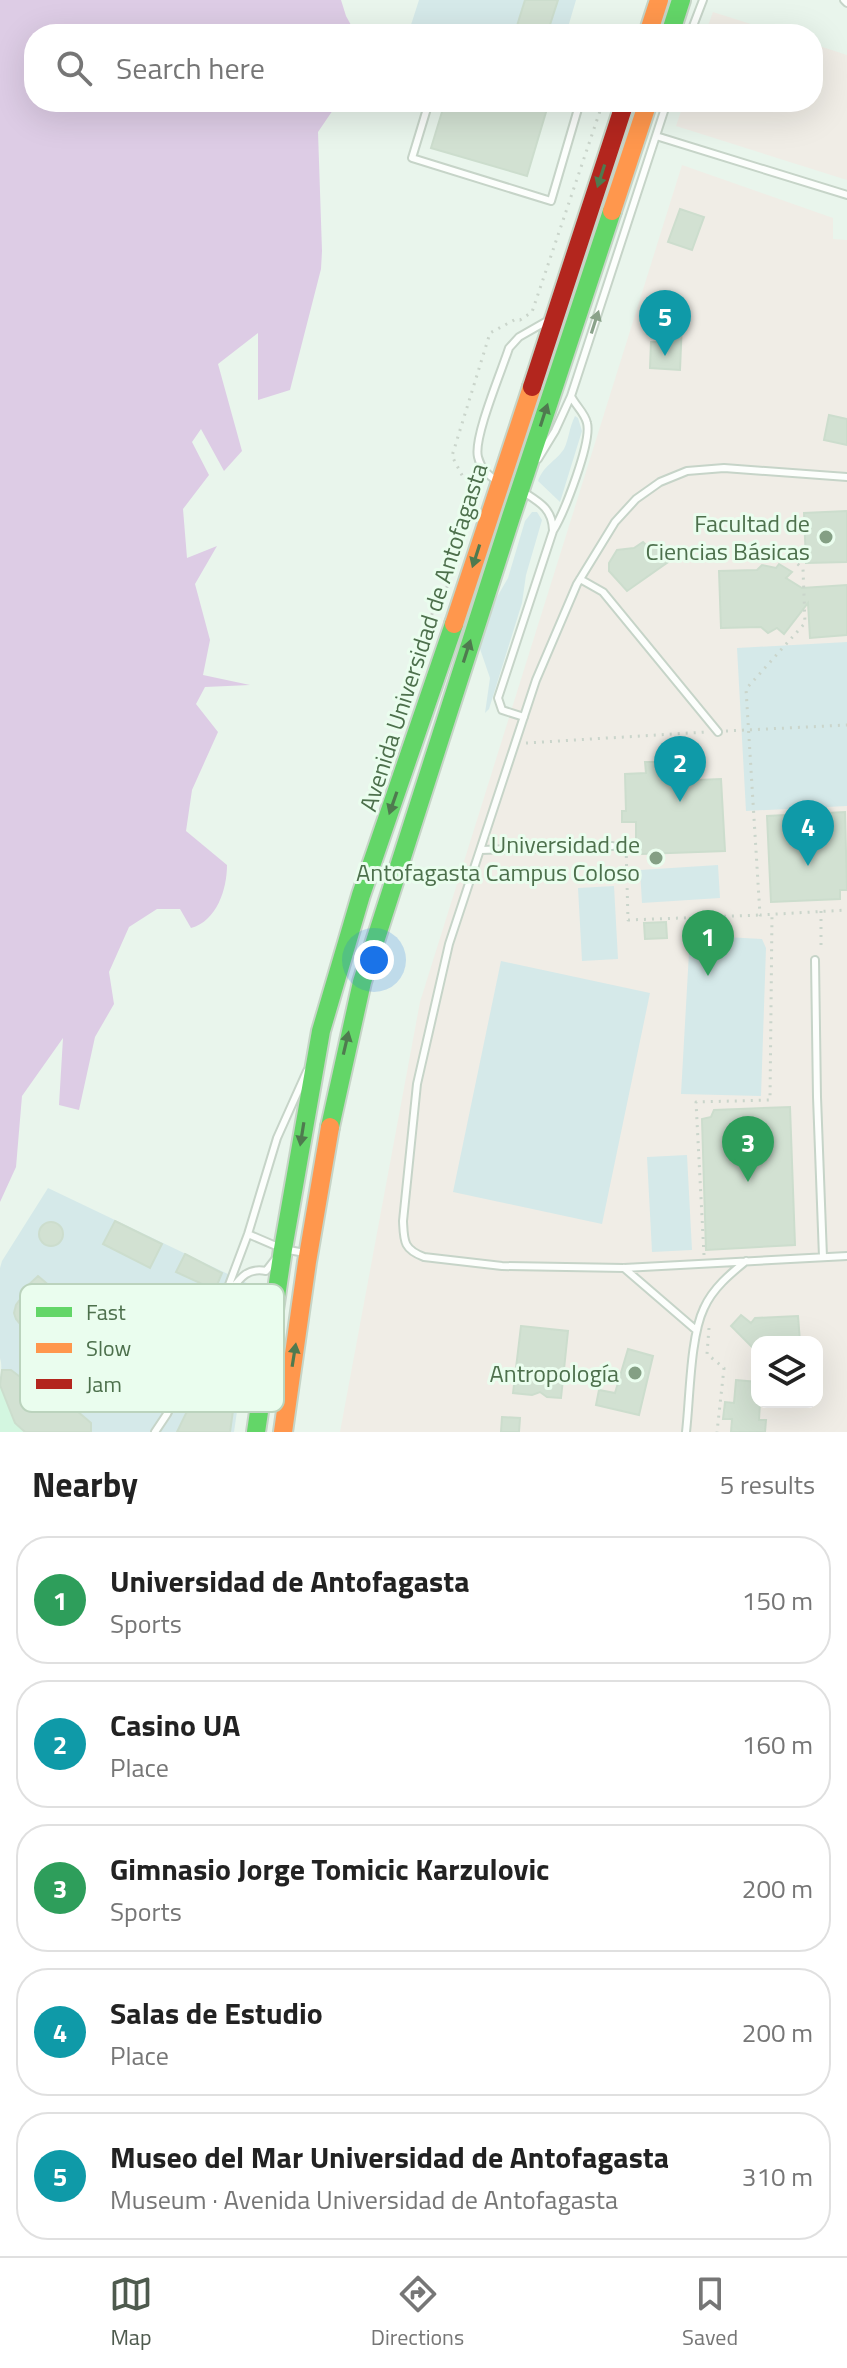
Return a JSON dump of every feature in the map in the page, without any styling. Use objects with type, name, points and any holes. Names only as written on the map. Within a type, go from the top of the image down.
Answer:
[{"type":"main road","points":[[651,24],[659,0]]},
{"type":"main road","points":[[673,24],[681,0]]},
{"type":"main road","name":"Avenida Universidad de Antofagasta","points":[[278,1284],[316,1050],[361,895],[426,710],[554,317],[617,112]]},
{"type":"main road","name":"Avenida Universidad de Antofagasta","points":[[283,1432],[331,1117],[362,982],[645,112]]},
{"type":"main road","name":"Avenida Universidad de Antofagasta","points":[[256,1432],[259,1412]]},
{"type":"lane","points":[[694,24],[703,0]]},
{"type":"lane","points":[[426,112],[412,158],[551,201],[577,112]]},
{"type":"lane","points":[[520,489],[555,431],[571,396],[664,112]]},
{"type":"lane","points":[[656,136],[847,195]]},
{"type":"lane","points":[[553,531],[552,518],[546,508],[520,489],[488,475],[480,464],[477,451],[509,348],[519,337],[554,317]]},
{"type":"lane","points":[[524,717],[502,710],[498,698],[584,447],[587,421],[571,396]]},
{"type":"lane","points":[[847,477],[724,468],[687,471],[660,482],[636,499],[615,522],[580,579],[536,680],[449,944],[417,1084],[403,1221],[404,1241],[412,1252],[424,1257],[502,1266],[624,1268],[847,1256]]},
{"type":"lane","points":[[580,579],[603,592],[718,732]]},
{"type":"lane","points":[[481,850],[612,846]]},
{"type":"lane","points":[[818,959],[817,1097],[823,1257]]},
{"type":"lane","points":[[229,1284],[277,1138],[316,1050]]},
{"type":"lane","points":[[248,1234],[283,1249],[310,1253]]},
{"type":"lane","points":[[236,1284],[245,1273],[256,1269],[266,1271],[283,1249]]},
{"type":"lane","points":[[686,1432],[696,1330],[705,1306],[717,1288],[746,1261]]},
{"type":"lane","points":[[624,1268],[696,1330]]},
{"type":"lane","points":[[155,1432],[168,1412]]},
{"type":"path","points":[[760,915],[746,689],[805,623],[803,569],[786,553]]},
{"type":"path","points":[[514,744],[847,725]]},
{"type":"path","points":[[612,846],[626,845],[628,920],[847,910]]},
{"type":"path","points":[[818,959],[821,911]]},
{"type":"path","points":[[705,1263],[696,1102],[770,1100],[772,914]]},
{"type":"path","points":[[709,1325],[707,1354],[724,1368],[717,1432]]},
{"type":"shaded area","points":[[0,0],[341,0],[350,24],[24,24],[24,112],[332,112],[318,132],[321,269],[290,390],[258,400],[258,333],[218,364],[242,451],[224,471],[201,429],[192,442],[209,475],[183,509],[187,558],[217,546],[195,584],[210,640],[203,675],[250,685],[205,687],[196,704],[218,732],[192,790],[186,831],[227,865],[222,894],[208,919],[191,928],[180,909],[157,909],[129,927],[109,972],[114,1004],[95,1037],[79,1110],[59,1105],[63,1038],[22,1096],[16,1167],[0,1202]]},
{"type":"shaded area","points":[[419,0],[576,0],[569,24],[411,24]]},
{"type":"shaded area","points":[[713,12],[751,24],[709,24]]},
{"type":"shaded area","points":[[823,47],[847,55],[847,180],[676,126],[681,112],[823,112]]},
{"type":"shaded area","name":"Universidad de Antofagasta Campus Coloso","points":[[682,165],[833,218],[833,239],[847,240],[847,1432],[340,1432],[420,1002]]},
{"type":"shaded area","points":[[575,416],[582,431],[560,502],[538,481],[543,471],[564,449]]},
{"type":"shaded area","points":[[532,512],[537,512],[542,520],[526,575],[522,603],[489,709],[485,713],[490,678],[479,646],[497,597],[508,578],[525,521]]},
{"type":"shaded area","points":[[847,642],[847,806],[746,811],[737,648]]},
{"type":"shaded area","points":[[718,865],[720,898],[642,903],[640,870]]},
{"type":"shaded area","points":[[614,886],[618,959],[582,961],[578,888]]},
{"type":"shaded area","points":[[690,935],[762,939],[766,948],[761,1096],[681,1094]]},
{"type":"shaded area","points":[[501,961],[650,993],[602,1224],[453,1192]]},
{"type":"shaded area","points":[[687,1155],[692,1250],[652,1252],[647,1157]]},
{"type":"shaded area","points":[[48,1188],[249,1284],[20,1284],[20,1412],[237,1412],[234,1432],[25,1432],[6,1404],[0,1385],[2,1261]]},
{"type":"sand","points":[[0,1385],[15,1423],[25,1432],[0,1432]]},
{"type":"building","points":[[525,0],[558,0],[550,24],[518,24]]},
{"type":"building","points":[[442,112],[546,112],[527,176],[431,148]]},
{"type":"building","points":[[680,209],[704,217],[692,250],[668,242]]},
{"type":"building","points":[[663,308],[688,308],[688,322],[682,322],[680,370],[650,368],[651,342],[663,342]]},
{"type":"building","points":[[829,415],[847,419],[847,445],[824,440]]},
{"type":"building","name":"Facultad de Ciencias Básicas","points":[[847,511],[847,562],[806,563],[804,513]]},
{"type":"building","points":[[643,542],[649,548],[657,543],[671,560],[627,591],[609,571],[609,563],[617,550],[634,548]]},
{"type":"building","points":[[779,564],[792,572],[786,578],[802,588],[847,585],[847,635],[810,638],[808,603],[784,634],[777,628],[768,633],[761,627],[721,628],[719,571],[757,570],[762,565],[776,568]]},
{"type":"building","points":[[645,762],[657,762],[657,768],[684,767],[697,780],[721,779],[725,851],[642,854],[636,850],[636,822],[622,822],[622,811],[626,811],[625,774],[646,773]]},
{"type":"building","points":[[845,812],[847,890],[840,890],[840,899],[771,902],[767,816]]},
{"type":"building","points":[[666,922],[667,938],[645,939],[644,923]]},
{"type":"building","points":[[790,1107],[795,1245],[706,1250],[702,1119],[711,1117],[714,1110]]},
{"type":"building","points":[[115,1221],[162,1244],[150,1268],[103,1244]]},
{"type":"building","points":[[51,1222],[59,1226],[63,1234],[59,1242],[51,1246],[43,1242],[39,1234],[43,1226]]},
{"type":"building","points":[[185,1254],[222,1273],[217,1284],[202,1284],[176,1272]]},
{"type":"building","points":[[38,1276],[47,1284],[29,1284]]},
{"type":"building","points":[[20,1300],[20,1324],[14,1313]]},
{"type":"building","points":[[741,1315],[751,1323],[755,1318],[798,1316],[800,1336],[751,1336],[751,1346],[731,1326]]},
{"type":"building","points":[[521,1326],[568,1331],[561,1398],[547,1397],[540,1392],[532,1395],[513,1393]]},
{"type":"building","name":"Antropología","points":[[628,1349],[653,1356],[639,1415],[596,1405],[599,1390],[615,1393]]},
{"type":"building","points":[[2,1370],[11,1370],[20,1377],[20,1412],[78,1412],[91,1423],[91,1432],[25,1432],[15,1423],[0,1385]]},
{"type":"building","points":[[736,1380],[751,1381],[751,1408],[760,1408],[759,1420],[766,1420],[765,1432],[731,1432],[732,1419],[723,1419],[725,1402],[734,1403]]},
{"type":"building","points":[[187,1412],[233,1412],[230,1432],[177,1432]]},
{"type":"building","points":[[502,1417],[520,1418],[519,1432],[501,1432]]},
{"type":"traffic: fast","points":[[673,24],[681,0]]},
{"type":"traffic: fast","points":[[330,1127],[362,982],[612,211]]},
{"type":"traffic: fast","points":[[278,1284],[321,1031],[361,895],[454,624]]},
{"type":"traffic: fast","points":[[256,1432],[259,1412]]},
{"type":"traffic: slow","points":[[651,24],[659,0]]},
{"type":"traffic: slow","points":[[612,211],[645,112]]},
{"type":"traffic: slow","points":[[454,624],[532,387]]},
{"type":"traffic: slow","points":[[283,1432],[330,1127]]},
{"type":"traffic: jam","points":[[532,387],[622,112]]},
{"type":"place","name":"Museo del Mar Universidad de Antofagasta","points":[[665,356]]},
{"type":"place","name":"Facultad de Ciencias Básicas","points":[[826,537]]},
{"type":"place","name":"Casino UA","points":[[680,802]]},
{"type":"place","name":"Universidad de Antofagasta Campus Coloso","points":[[656,858]]},
{"type":"place","name":"Salas de Estudio","points":[[808,866]]},
{"type":"place","name":"Universidad de Antofagasta","points":[[708,976]]},
{"type":"place","name":"Gimnasio Jorge Tomicic Karzulovic","points":[[748,1182]]},
{"type":"place","name":"Antropología","points":[[635,1373]]}]
